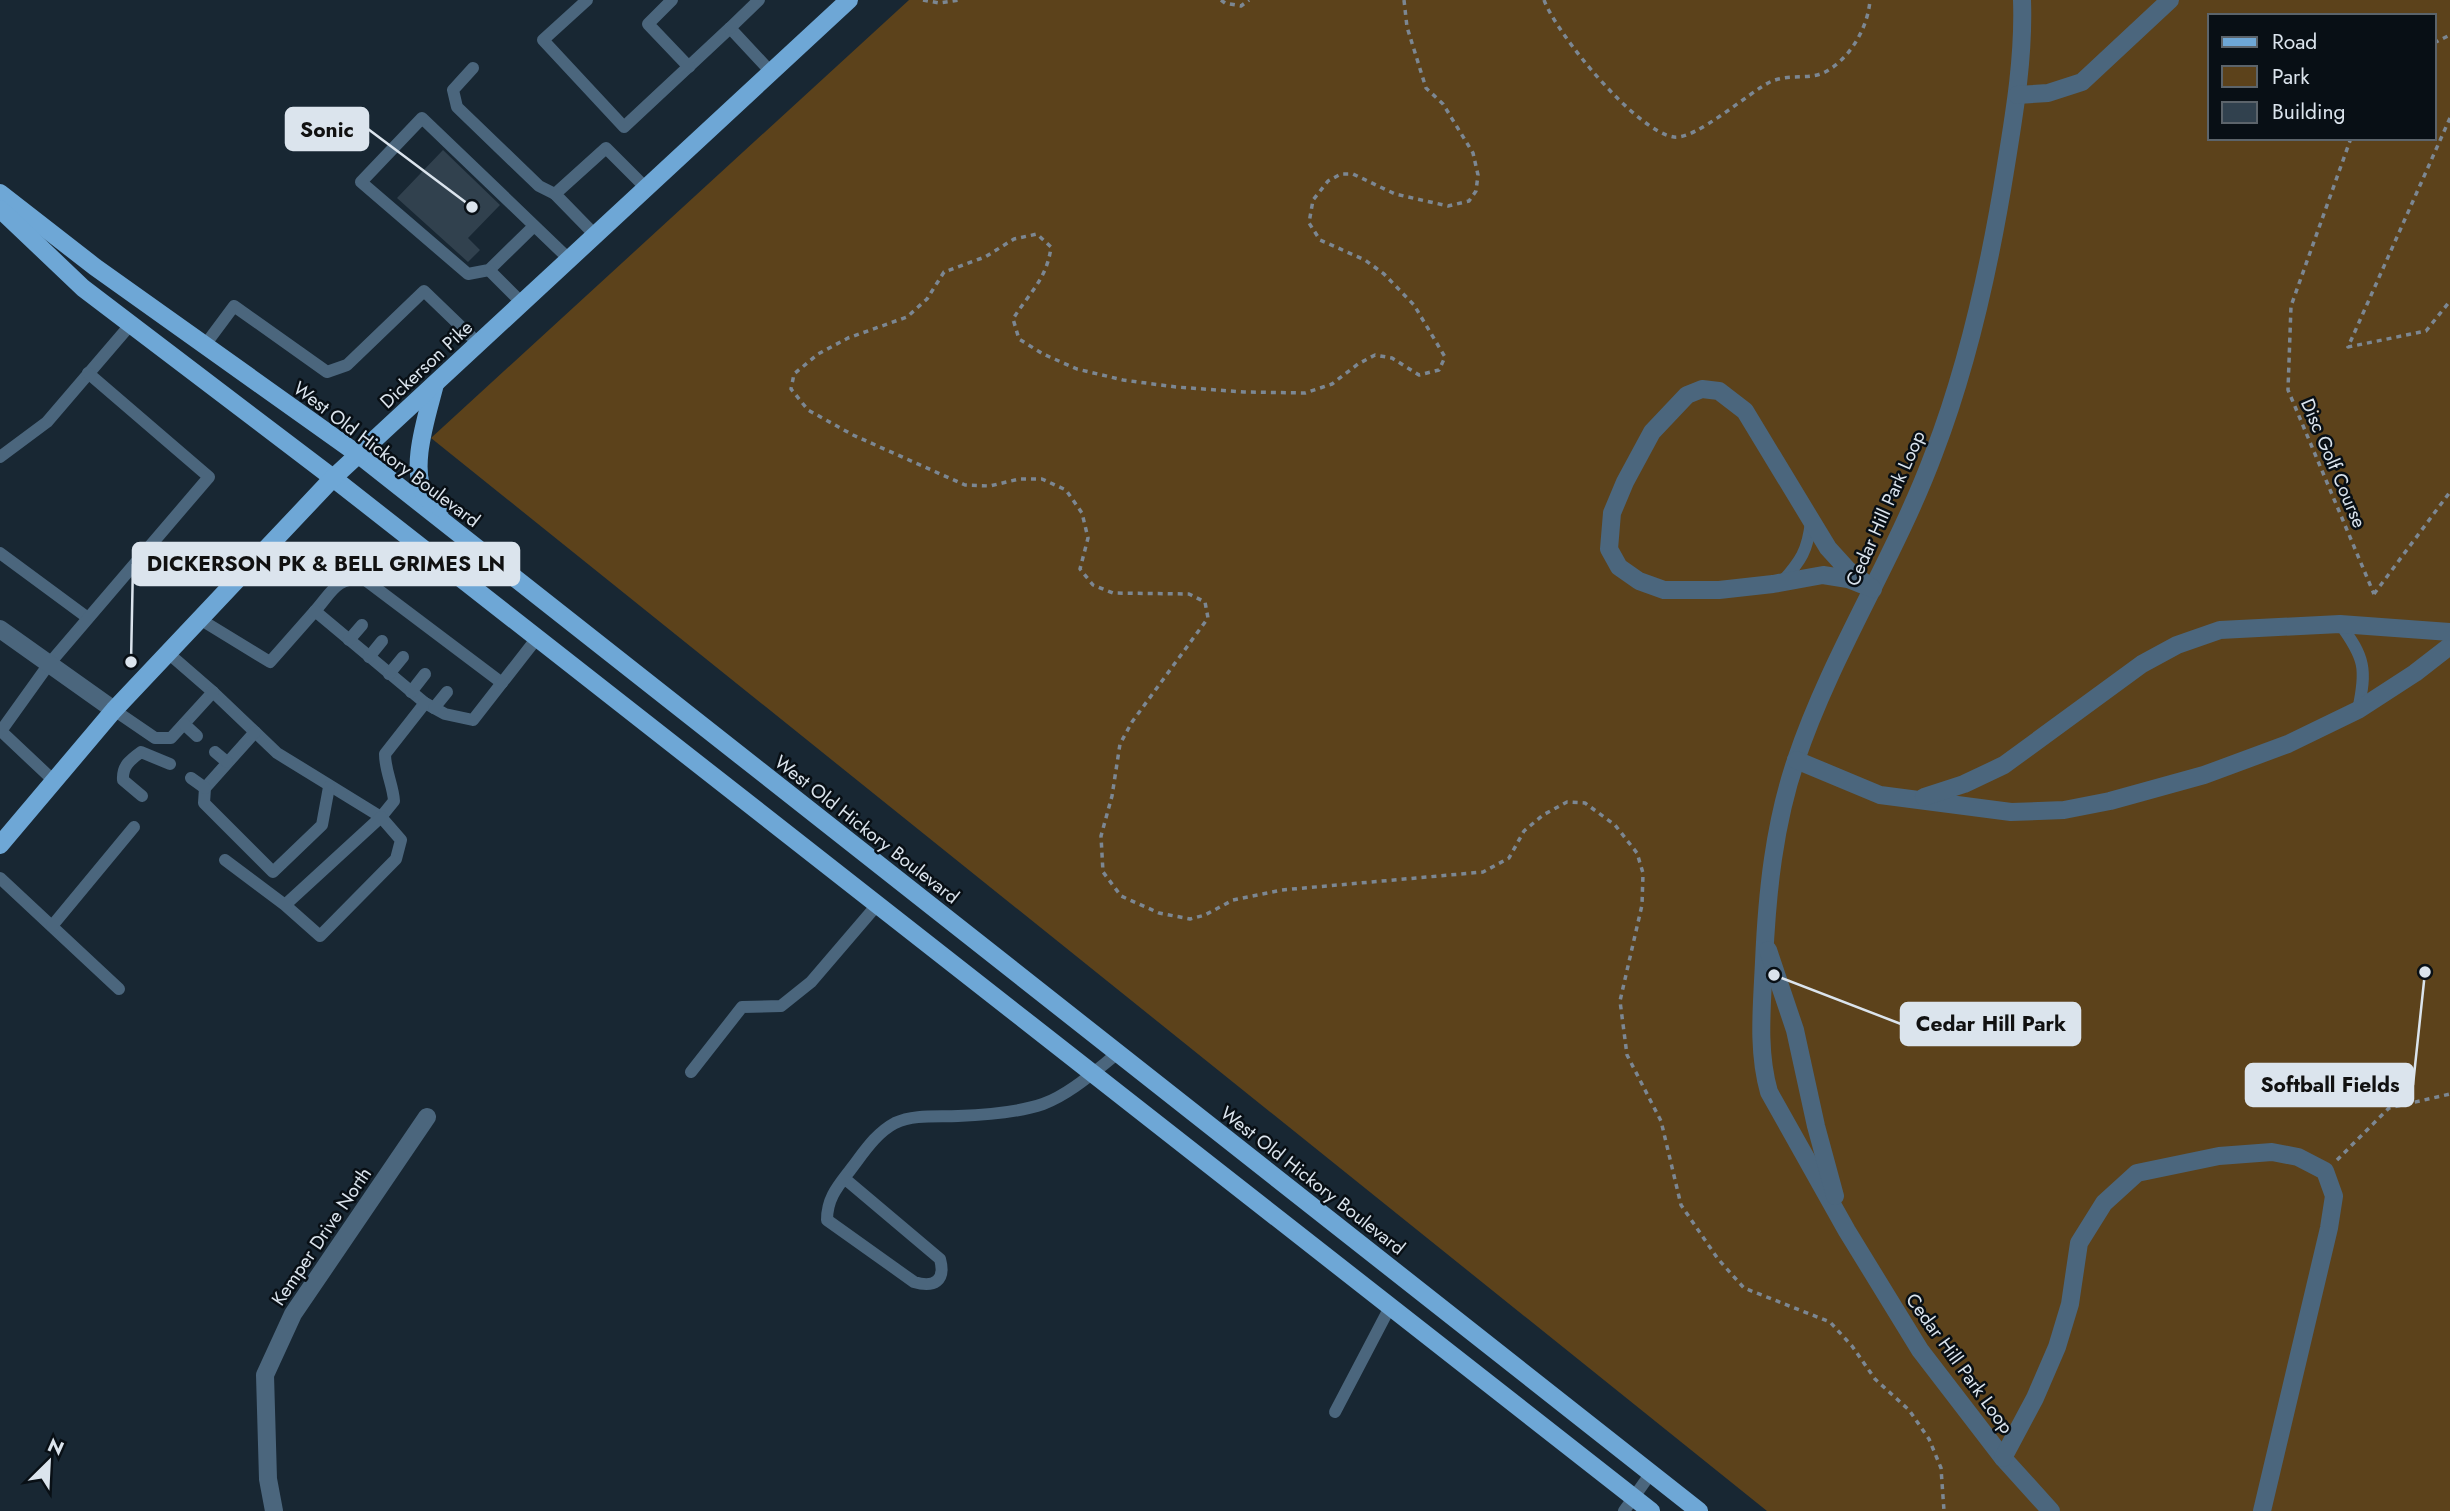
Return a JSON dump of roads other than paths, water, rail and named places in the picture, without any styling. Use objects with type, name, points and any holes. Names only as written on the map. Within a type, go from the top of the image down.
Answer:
[{"type":"main road","name":"Dickerson Pike","points":[[0,845],[114,710],[332,478],[849,0]]},
{"type":"main road","name":"West Old Hickory Boulevard","points":[[0,193],[95,267],[359,455],[1699,1511]]},
{"type":"main road","points":[[0,209],[83,288],[332,478],[1390,1307],[1629,1504],[1651,1511]]},
{"type":"main road","points":[[435,384],[420,450],[419,477],[427,497],[537,584],[546,603]]},
{"type":"street","name":"Cedar Hill Park Loop","points":[[2022,0],[2017,95],[1994,233],[1956,384],[1936,449],[1917,497],[1819,699],[1796,760],[1780,815],[1765,940],[1761,1038],[1763,1069],[1769,1092],[1847,1231],[1920,1350],[2003,1458],[2051,1511]]},
{"type":"street","points":[[2017,95],[2048,93],[2082,82],[2164,6],[2181,0]]},
{"type":"street","points":[[1702,389],[1719,391],[1745,411],[1828,548],[1848,570],[1873,589],[1847,579],[1824,575],[1719,590],[1664,590],[1639,581],[1619,567],[1609,549],[1612,513],[1652,432],[1687,395],[1702,389]]},
{"type":"street","points":[[1917,800],[1964,784],[2004,765],[2143,664],[2178,645],[2220,630],[2340,624],[2450,632]]},
{"type":"street","points":[[0,629],[114,710]]},
{"type":"street","points":[[1796,760],[1881,795],[2011,812],[2064,810],[2110,801],[2204,775],[2288,744],[2358,709],[2415,673],[2450,646]]},
{"type":"street","name":"Cedar Hill Park Loop","points":[[1765,940],[1795,1030],[1818,1136],[1847,1231]]},
{"type":"street","name":"Kemper Drive North","points":[[274,1511],[268,1479],[265,1375],[293,1314],[427,1117]]},
{"type":"street","points":[[2003,1458],[2035,1398],[2057,1347],[2070,1304],[2079,1243],[2104,1203],[2137,1173],[2219,1156],[2272,1152],[2298,1157],[2325,1171],[2334,1196],[2329,1228],[2262,1511]]},
{"type":"lane","points":[[587,0],[543,40],[624,127],[759,0]]},
{"type":"lane","points":[[672,0],[648,24],[689,67]]},
{"type":"lane","points":[[730,29],[771,72]]},
{"type":"lane","points":[[474,68],[453,90],[457,107],[539,186],[555,194],[596,236]]},
{"type":"lane","points":[[534,226],[489,270],[468,274],[362,182],[422,118],[570,260]]},
{"type":"lane","points":[[555,194],[606,148],[647,189]]},
{"type":"lane","points":[[489,270],[522,303]]},
{"type":"lane","points":[[205,345],[234,306],[327,372],[347,365],[424,291],[479,344]]},
{"type":"lane","points":[[0,457],[47,422],[131,324]]},
{"type":"lane","points":[[54,781],[1,731],[49,664],[209,477],[88,373]]},
{"type":"lane","points":[[1781,583],[1805,554],[1811,521]]},
{"type":"lane","points":[[0,554],[88,618]]},
{"type":"lane","points":[[198,618],[270,662],[342,580],[364,579],[382,598],[468,665],[502,683]]},
{"type":"lane","points":[[315,611],[429,705],[444,714],[473,720],[537,638]]},
{"type":"lane","points":[[2340,624],[2360,657],[2364,681],[2358,709]]},
{"type":"lane","points":[[349,640],[362,625]]},
{"type":"lane","points":[[369,657],[382,641]]},
{"type":"lane","points":[[167,653],[277,753],[381,817],[401,840],[396,859],[320,936],[285,905],[225,860]]},
{"type":"lane","points":[[390,674],[403,657]]},
{"type":"lane","points":[[411,692],[425,674]]},
{"type":"lane","points":[[114,710],[155,738],[170,738],[213,692]]},
{"type":"lane","points":[[285,905],[381,817],[394,801],[384,754],[429,705],[447,692]]},
{"type":"lane","points":[[184,724],[197,736]]},
{"type":"lane","points":[[255,732],[205,788],[204,803],[273,872],[322,825],[329,787]]},
{"type":"lane","points":[[142,796],[123,780],[122,771],[130,760],[141,752],[170,764]]},
{"type":"lane","points":[[215,752],[227,762]]},
{"type":"lane","points":[[191,778],[205,788]]},
{"type":"lane","points":[[52,926],[134,827]]},
{"type":"lane","points":[[0,878],[119,989]]},
{"type":"lane","points":[[691,1072],[743,1007],[781,1006],[811,982],[877,905]]},
{"type":"lane","points":[[844,1178],[940,1259],[943,1269],[933,1284],[925,1286],[914,1282],[827,1220],[827,1206],[831,1195],[844,1178],[877,1136],[896,1123],[913,1118],[963,1116],[1042,1104],[1059,1096],[1118,1053]]},
{"type":"lane","points":[[1335,1412],[1390,1307]]},
{"type":"lane","points":[[1629,1504],[1651,1473]]},
{"type":"place","name":"Sonic","points":[[472,207]]},
{"type":"place","name":"DICKERSON PK & BELL GRIMES LN","points":[[131,662]]},
{"type":"place","name":"Softball Fields","points":[[2425,972]]},
{"type":"place","name":"Cedar Hill Park","points":[[1774,975]]}]
